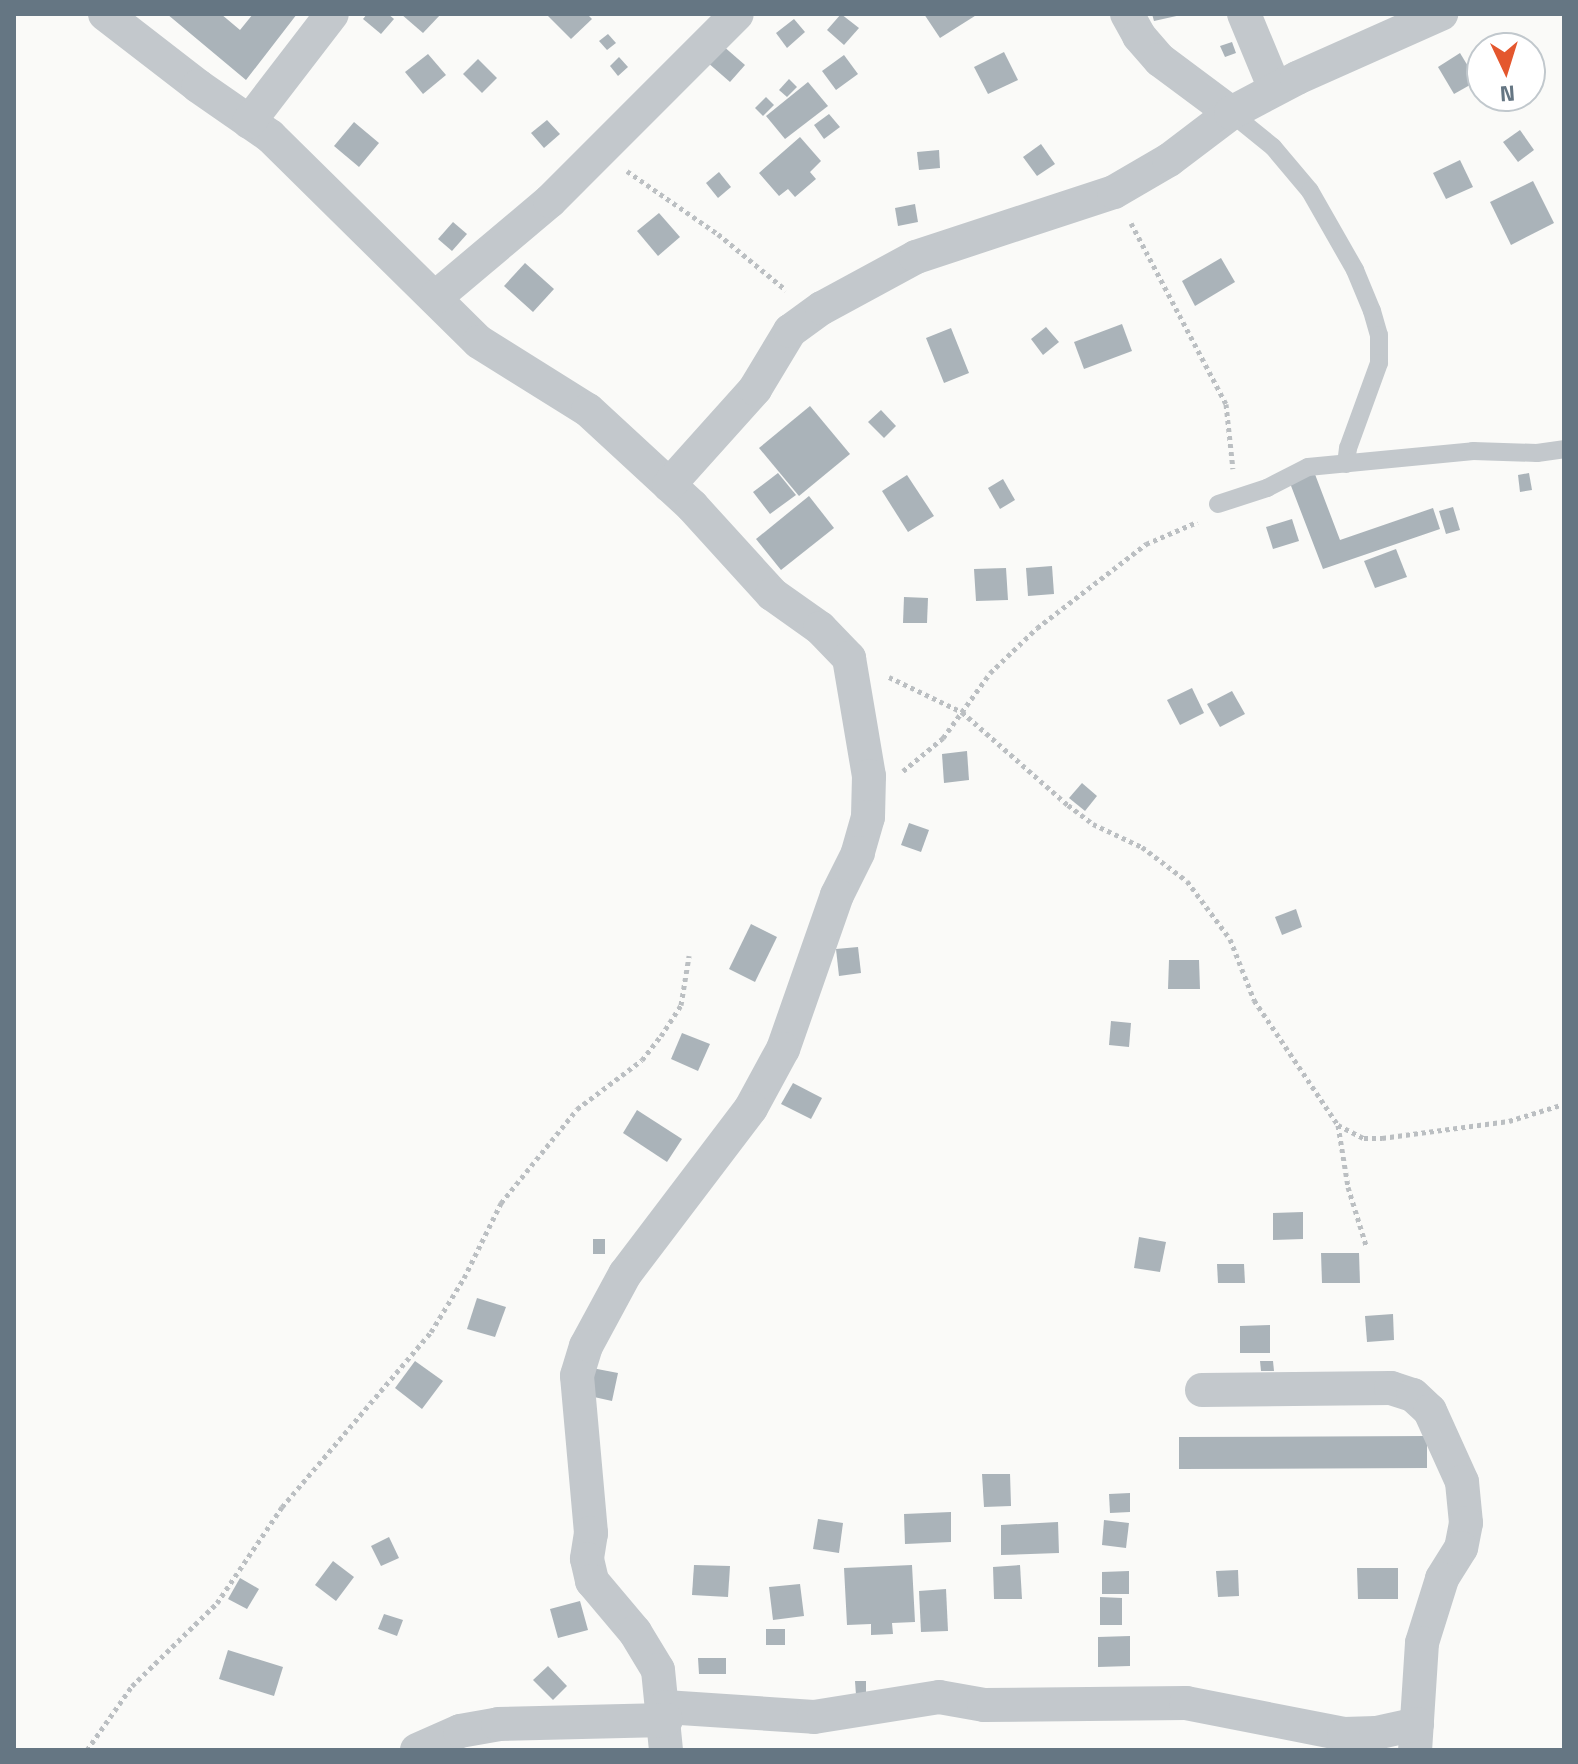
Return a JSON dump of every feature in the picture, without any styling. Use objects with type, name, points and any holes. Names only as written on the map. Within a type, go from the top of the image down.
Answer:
[{"type":"street","points":[[105,14],[270,136],[479,342],[588,410],[669,485],[772,594],[820,628],[849,658],[861,720],[869,800],[868,817],[858,853],[837,895],[783,1049],[751,1108],[625,1274],[586,1346],[577,1376],[591,1533],[587,1559],[592,1581],[635,1632],[658,1670],[666,1726]]},
{"type":"street","points":[[249,122],[332,14]]},
{"type":"street","points":[[436,297],[550,201],[737,14]]},
{"type":"street","points":[[1127,14],[1139,36],[1160,60],[1231,113]]},
{"type":"street","points":[[1244,14],[1275,89]]},
{"type":"street","points":[[669,485],[755,389],[790,331],[814,313],[916,257],[1114,192],[1169,160],[1231,113],[1275,89],[1441,14]]},
{"type":"street","points":[[417,1750],[460,1731],[498,1724],[666,1726],[814,1717],[939,1697],[984,1705],[1186,1703],[1344,1734],[1416,1737],[1422,1643],[1442,1579],[1461,1548],[1466,1523],[1462,1482],[1430,1411],[1413,1395],[1391,1388],[1202,1390]]},
{"type":"lane","points":[[1231,113],[1273,147],[1310,191],[1355,270],[1372,311],[1379,335],[1379,363],[1348,448],[1346,464]]},
{"type":"lane","points":[[1218,504],[1267,488],[1308,467],[1473,451],[1537,453],[1564,449]]},
{"type":"path","points":[[600,152],[718,234],[814,313]]},
{"type":"path","points":[[869,800],[943,738],[990,673],[1078,594],[1146,544],[1179,532],[1218,504],[1233,471],[1226,404],[1114,192]]},
{"type":"path","points":[[849,658],[962,712],[1093,824],[1142,847],[1187,881],[1230,939],[1254,1000],[1338,1125],[1348,1187],[1366,1245]]},
{"type":"path","points":[[87,1750],[132,1686],[217,1603],[282,1507],[431,1332],[464,1278],[501,1203],[577,1109],[642,1060],[661,1036],[681,1005],[689,956]]},
{"type":"path","points":[[1338,1125],[1364,1138],[1382,1138],[1509,1121],[1564,1104]]},
{"type":"building","points":[[167,14],[221,14],[240,30],[253,14],[297,14],[246,80]]},
{"type":"building","points":[[367,14],[388,14],[394,19],[381,34],[363,19]]},
{"type":"building","points":[[401,14],[441,14],[423,33]]},
{"type":"building","points":[[546,14],[587,14],[592,19],[571,39]]},
{"type":"building","points":[[841,14],[859,28],[844,45],[827,30]]},
{"type":"building","points":[[924,14],[978,14],[940,38]]},
{"type":"building","points":[[1152,14],[1181,14],[1181,15],[1154,21]]},
{"type":"building","points":[[794,19],[805,32],[787,48],[776,33]]},
{"type":"building","points":[[608,34],[616,43],[607,50],[599,41]]},
{"type":"building","points":[[1232,42],[1236,53],[1225,57],[1220,46]]},
{"type":"building","points":[[722,45],[745,65],[730,82],[707,62]]},
{"type":"building","points":[[1004,52],[1018,80],[988,94],[974,67]]},
{"type":"building","points":[[1460,53],[1466,63],[1466,87],[1454,94],[1438,67]]},
{"type":"building","points":[[428,54],[446,75],[423,94],[405,72]]},
{"type":"building","points":[[844,55],[858,74],[836,90],[822,71]]},
{"type":"building","points":[[619,57],[628,67],[618,76],[610,66]]},
{"type":"building","points":[[478,59],[497,78],[482,93],[463,74]]},
{"type":"building","points":[[789,79],[797,87],[787,97],[779,90]]},
{"type":"building","points":[[808,82],[828,106],[785,139],[766,116]]},
{"type":"building","points":[[766,97],[774,105],[763,116],[755,108]]},
{"type":"building","points":[[829,114],[840,127],[824,139],[814,125]]},
{"type":"building","points":[[547,120],[560,134],[544,148],[531,133]]},
{"type":"building","points":[[354,122],[379,143],[359,167],[334,146]]},
{"type":"building","points":[[1520,130],[1534,150],[1518,162],[1503,142]]},
{"type":"building","points":[[800,137],[821,161],[810,172],[816,179],[795,197],[788,189],[779,196],[759,173]]},
{"type":"building","points":[[1041,144],[1055,164],[1037,176],[1023,157]]},
{"type":"building","points":[[939,150],[940,168],[919,170],[917,152]]},
{"type":"building","points":[[1460,160],[1473,187],[1446,199],[1433,173]]},
{"type":"building","points":[[719,172],[731,187],[718,198],[706,183]]},
{"type":"building","points":[[1533,181],[1554,223],[1511,245],[1490,202]]},
{"type":"building","points":[[915,204],[918,222],[898,226],[895,208]]},
{"type":"building","points":[[659,213],[680,237],[658,256],[637,231]]},
{"type":"building","points":[[453,222],[467,234],[452,251],[438,239]]},
{"type":"building","points":[[1221,258],[1235,282],[1195,306],[1182,281]]},
{"type":"building","points":[[525,263],[554,289],[533,312],[504,286]]},
{"type":"building","points":[[1122,324],[1132,351],[1084,369],[1074,342]]},
{"type":"building","points":[[1046,327],[1059,342],[1043,355],[1031,339]]},
{"type":"building","points":[[951,328],[969,373],[944,383],[926,338]]},
{"type":"building","points":[[810,406],[850,454],[799,496],[759,448]]},
{"type":"building","points":[[881,410],[896,426],[884,438],[868,422]]},
{"type":"building","points":[[1313,469],[1340,540],[1433,508],[1440,529],[1323,569],[1288,478]]},
{"type":"building","points":[[778,473],[796,495],[770,514],[753,492]]},
{"type":"building","points":[[1529,473],[1532,490],[1520,492],[1518,475]]},
{"type":"building","points":[[907,475],[934,516],[908,532],[882,491]]},
{"type":"building","points":[[1003,479],[1015,500],[1000,509],[988,488]]},
{"type":"building","points":[[809,496],[834,528],[781,570],[756,539]]},
{"type":"building","points":[[1453,507],[1460,530],[1446,534],[1439,511]]},
{"type":"building","points":[[1292,519],[1299,541],[1273,549],[1266,527]]},
{"type":"building","points":[[1396,549],[1407,577],[1375,588],[1364,561]]},
{"type":"building","points":[[1052,566],[1054,594],[1028,596],[1026,568]]},
{"type":"building","points":[[1006,568],[1008,600],[976,601],[974,569]]},
{"type":"building","points":[[904,597],[928,598],[927,623],[903,623]]},
{"type":"building","points":[[1192,688],[1204,713],[1180,725],[1167,700]]},
{"type":"building","points":[[1232,691],[1245,714],[1220,727],[1207,704]]},
{"type":"building","points":[[967,751],[969,780],[944,783],[942,754]]},
{"type":"building","points":[[1082,783],[1097,796],[1085,811],[1069,798]]},
{"type":"building","points":[[909,823],[929,830],[921,852],[901,845]]},
{"type":"building","points":[[1296,909],[1302,927],[1282,935],[1275,917]]},
{"type":"building","points":[[751,924],[777,937],[755,982],[729,969]]},
{"type":"building","points":[[858,947],[861,973],[839,976],[836,949]]},
{"type":"building","points":[[1169,960],[1199,960],[1200,989],[1168,989]]},
{"type":"building","points":[[1111,1021],[1131,1023],[1129,1047],[1109,1045]]},
{"type":"building","points":[[682,1033],[710,1044],[698,1071],[671,1059]]},
{"type":"building","points":[[793,1083],[822,1098],[811,1119],[781,1104]]},
{"type":"building","points":[[637,1110],[682,1139],[667,1162],[623,1133]]},
{"type":"building","points":[[1303,1212],[1303,1239],[1273,1240],[1273,1213]]},
{"type":"building","points":[[1139,1237],[1166,1242],[1160,1272],[1134,1268]]},
{"type":"building","points":[[593,1239],[605,1239],[605,1254],[593,1254]]},
{"type":"building","points":[[1321,1253],[1359,1253],[1360,1283],[1322,1283]]},
{"type":"building","points":[[1217,1264],[1244,1264],[1245,1283],[1218,1283]]},
{"type":"building","points":[[477,1298],[506,1307],[495,1337],[467,1329]]},
{"type":"building","points":[[1393,1314],[1394,1340],[1367,1342],[1365,1316]]},
{"type":"building","points":[[1270,1325],[1270,1353],[1240,1353],[1240,1326]]},
{"type":"building","points":[[415,1361],[443,1381],[422,1409],[395,1388]]},
{"type":"building","points":[[1260,1361],[1273,1361],[1274,1371],[1261,1371]]},
{"type":"building","points":[[592,1368],[618,1373],[612,1401],[585,1395]]},
{"type":"building","points":[[1427,1436],[1427,1468],[1179,1469],[1179,1437]]},
{"type":"building","points":[[982,1474],[1010,1474],[1011,1506],[984,1507]]},
{"type":"building","points":[[1130,1493],[1130,1512],[1110,1513],[1109,1494]]},
{"type":"building","points":[[951,1512],[951,1542],[905,1544],[904,1514]]},
{"type":"building","points":[[818,1519],[843,1523],[839,1553],[813,1549]]},
{"type":"building","points":[[1104,1520],[1129,1523],[1126,1548],[1102,1545]]},
{"type":"building","points":[[1058,1522],[1059,1553],[1001,1555],[1001,1525]]},
{"type":"building","points":[[389,1537],[399,1558],[381,1566],[371,1546]]},
{"type":"building","points":[[333,1561],[354,1577],[336,1601],[315,1585]]},
{"type":"building","points":[[694,1565],[730,1566],[728,1597],[692,1595]]},
{"type":"building","points":[[912,1565],[915,1622],[892,1623],[893,1634],[871,1635],[871,1624],[847,1625],[844,1568]]},
{"type":"building","points":[[1020,1565],[1022,1599],[994,1599],[993,1567]]},
{"type":"building","points":[[1357,1568],[1398,1568],[1398,1599],[1358,1599]]},
{"type":"building","points":[[1238,1570],[1239,1596],[1218,1597],[1216,1571]]},
{"type":"building","points":[[1129,1571],[1129,1594],[1102,1594],[1102,1572]]},
{"type":"building","points":[[240,1578],[259,1589],[247,1609],[228,1599]]},
{"type":"building","points":[[800,1584],[804,1616],[773,1620],[769,1587]]},
{"type":"building","points":[[946,1589],[948,1631],[921,1632],[919,1591]]},
{"type":"building","points":[[1100,1597],[1122,1598],[1122,1625],[1100,1625]]},
{"type":"building","points":[[580,1601],[588,1630],[558,1638],[550,1609]]},
{"type":"building","points":[[384,1614],[403,1620],[397,1636],[378,1629]]},
{"type":"building","points":[[766,1629],[785,1629],[785,1645],[766,1645]]},
{"type":"building","points":[[1130,1636],[1130,1666],[1098,1667],[1098,1637]]},
{"type":"building","points":[[228,1650],[283,1667],[274,1696],[219,1679]]},
{"type":"building","points":[[698,1658],[726,1658],[726,1674],[699,1674]]},
{"type":"building","points":[[548,1666],[567,1686],[553,1700],[533,1680]]},
{"type":"building","points":[[855,1681],[866,1681],[866,1695],[856,1695]]}]
